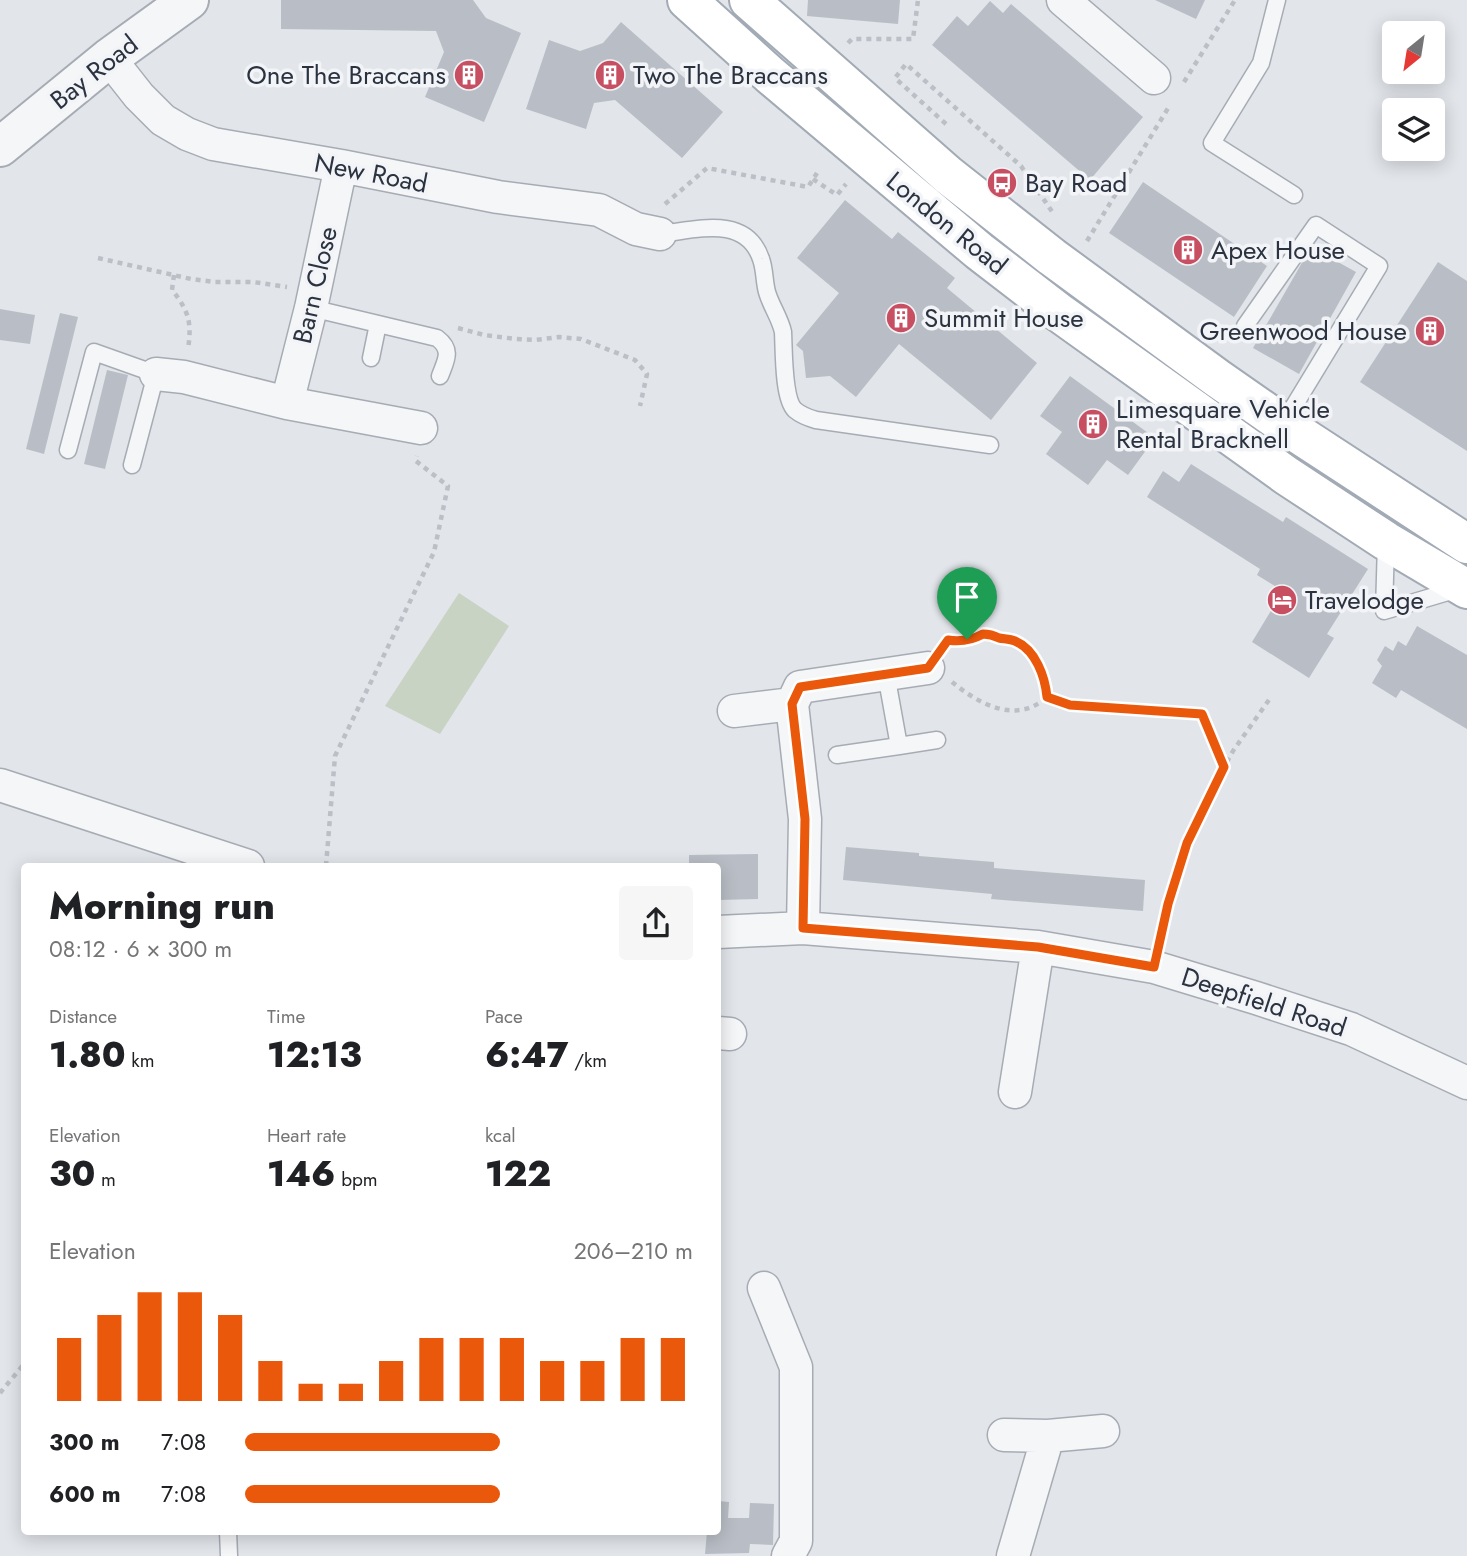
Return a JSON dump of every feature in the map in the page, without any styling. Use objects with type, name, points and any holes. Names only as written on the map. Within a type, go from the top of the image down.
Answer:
[{"type":"main road","name":"London Road","points":[[687,0],[770,75],[979,251],[1287,476],[1386,541],[1465,588]]},
{"type":"main road","name":"London Road","points":[[748,0],[948,175],[1052,257],[1283,424],[1467,544]]},
{"type":"street","name":"Bay Road","points":[[0,147],[110,58],[189,0]]},
{"type":"street","points":[[1063,0],[1170,87]]},
{"type":"street","name":"New Road","points":[[110,58],[139,96],[163,120],[213,145],[341,166],[498,197],[599,210],[648,232]]},
{"type":"street","name":"Barn Close","points":[[287,403],[312,308],[341,166]]},
{"type":"street","points":[[170,375],[287,403],[421,428]]},
{"type":"street","points":[[803,928],[805,819],[792,704],[800,687],[928,668]]},
{"type":"street","points":[[734,711],[792,704]]},
{"type":"street","points":[[0,785],[239,863]]},
{"type":"street","name":"Deepfield Road","points":[[721,932],[803,928],[1038,947],[1154,967],[1351,1029],[1467,1083]]},
{"type":"street","points":[[1016,1092],[1038,947]]},
{"type":"street","points":[[764,1288],[796,1367],[796,1541],[788,1556]]},
{"type":"street","points":[[1004,1435],[1048,1436],[1103,1431]]},
{"type":"street","points":[[1013,1556],[1048,1436]]},
{"type":"lane","points":[[1277,0],[1261,63],[1212,144],[1294,195]]},
{"type":"lane","points":[[1245,326],[1317,225],[1379,266],[1283,424]]},
{"type":"lane","points":[[648,232],[722,227],[747,237],[761,260],[766,291],[781,322],[788,399],[794,410],[816,420],[990,445]]},
{"type":"lane","points":[[312,308],[437,338],[444,344],[447,352],[440,376]]},
{"type":"lane","points":[[371,358],[378,324]]},
{"type":"lane","points":[[68,450],[94,352],[170,375],[132,466]]},
{"type":"lane","points":[[1386,541],[1384,611],[1465,588]]},
{"type":"lane","points":[[886,674],[899,746]]},
{"type":"lane","points":[[837,755],[937,740]]},
{"type":"lane","points":[[228,1535],[229,1556]]},
{"type":"path","points":[[843,47],[852,39],[913,39],[918,0]]},
{"type":"path","points":[[1083,247],[1170,87],[1235,0]]},
{"type":"path","points":[[946,124],[894,78],[906,64],[1021,166],[1055,215]]},
{"type":"path","points":[[648,232],[707,168],[808,187],[817,173]]},
{"type":"path","points":[[813,179],[837,195],[847,183]]},
{"type":"path","points":[[170,375],[191,330],[181,301],[172,290],[173,275]]},
{"type":"path","points":[[326,863],[335,756],[434,552],[448,486],[416,461],[421,428]]},
{"type":"path","points":[[993,635],[1014,641],[1035,658],[1044,678],[1047,697],[1042,702],[1019,711],[998,710],[928,668],[948,640],[993,635]]},
{"type":"path","points":[[1047,697],[1070,705],[1202,714],[1224,767]]},
{"type":"path","points":[[1154,967],[1168,904],[1187,843],[1233,751],[1271,698]]},
{"type":"path","points":[[0,1393],[21,1368]]},
{"type":"green space","points":[[459,593],[509,626],[440,734],[385,706]]},
{"type":"building","name":"One The Braccans","points":[[281,0],[473,0],[486,18],[521,33],[484,122],[425,97],[444,52],[436,31],[281,29]]},
{"type":"building","points":[[808,0],[900,0],[898,24],[807,16]]},
{"type":"building","points":[[1155,0],[1205,0],[1196,19]]},
{"type":"building","points":[[990,1],[1003,13],[1011,4],[1143,117],[1090,180],[932,45],[957,16],[968,26]]},
{"type":"building","name":"Two The Braccans","points":[[621,22],[723,112],[682,158],[615,100],[594,103],[586,129],[526,109],[549,40],[580,51],[603,43]]},
{"type":"building","name":"Apex House","points":[[1143,182],[1267,266],[1234,317],[1109,233]]},
{"type":"building","name":"Summit House","points":[[845,200],[892,239],[898,232],[955,278],[947,288],[1037,363],[991,420],[899,344],[856,397],[830,376],[806,378],[803,351],[796,345],[839,293],[797,258]]},
{"type":"building","points":[[1311,247],[1356,272],[1299,374],[1253,348]]},
{"type":"building","name":"Greenwood House","points":[[1438,262],[1467,281],[1467,451],[1360,382]]},
{"type":"building","points":[[0,309],[35,315],[30,344],[0,340]]},
{"type":"building","points":[[60,313],[78,317],[44,454],[26,449]]},
{"type":"building","points":[[107,370],[128,375],[105,469],[84,464]]},
{"type":"building","name":"Limesquare Vehicle Rental Bracknell","points":[[1070,376],[1155,438],[1128,475],[1107,460],[1088,485],[1046,454],[1062,432],[1040,416]]},
{"type":"building","points":[[1191,464],[1283,522],[1286,517],[1368,569],[1327,634],[1334,638],[1309,678],[1252,642],[1283,591],[1257,575],[1260,569],[1147,497],[1163,471],[1179,482]]},
{"type":"building","points":[[1417,626],[1467,655],[1467,729],[1401,690],[1396,698],[1372,683],[1382,666],[1377,660],[1385,646],[1393,651],[1398,641],[1406,646]]},
{"type":"building","points":[[846,847],[994,862],[994,868],[1145,880],[1143,911],[991,899],[992,894],[843,880]]},
{"type":"building","points":[[758,854],[758,899],[721,900],[721,863],[689,863],[689,855]]},
{"type":"building","points":[[721,1501],[729,1502],[728,1518],[749,1518],[750,1503],[774,1504],[773,1545],[750,1544],[749,1553],[705,1554],[707,1535],[721,1535]]},
{"type":"place","name":"One The Braccans","points":[[469,75]]},
{"type":"place","name":"Two The Braccans","points":[[610,75]]},
{"type":"place","name":"Bay Road","points":[[1002,183]]},
{"type":"place","name":"Apex House","points":[[1188,250]]},
{"type":"place","name":"Summit House","points":[[901,318]]},
{"type":"place","name":"Greenwood House","points":[[1430,331]]},
{"type":"place","name":"Limesquare Vehicle Rental Bracknell","points":[[1093,424]]},
{"type":"place","name":"Travelodge","points":[[1282,600]]},
{"type":"route","points":[[983,634],[993,635],[1023,646],[1035,658],[1044,678],[1047,697],[1061,703],[1202,714],[1224,767],[1187,843],[1168,904],[1154,967],[1038,947],[803,928],[805,819],[792,704],[800,687],[928,668],[948,640],[967,639],[983,634]]}]
